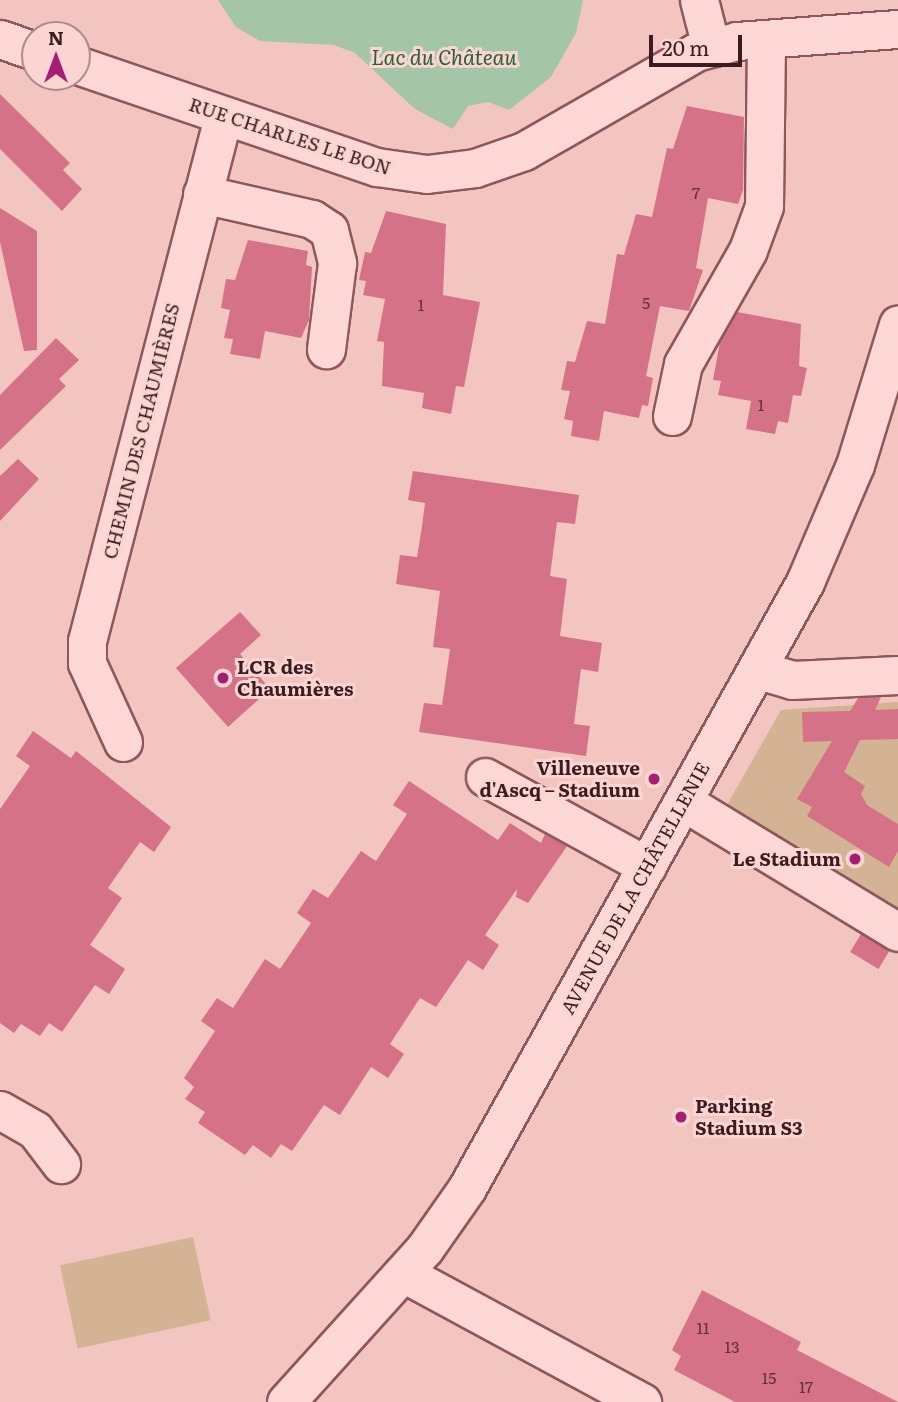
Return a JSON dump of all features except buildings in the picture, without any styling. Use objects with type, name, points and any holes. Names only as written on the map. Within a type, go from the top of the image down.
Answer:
[{"type":"street","points":[[699,0],[711,47]]},
{"type":"street","name":"RUE CHARLES LE BON","points":[[91,70],[223,117],[377,167],[451,172],[524,151],[667,65],[711,47],[766,39],[898,29]]},
{"type":"street","points":[[0,38],[21,46]]},
{"type":"street","points":[[672,416],[683,365],[748,250],[764,206],[766,39]]},
{"type":"street","name":"CHEMIN DES CHAUMIÈRES","points":[[123,742],[88,663],[87,642],[223,117]]},
{"type":"street","points":[[202,194],[312,219],[329,230],[337,263],[326,349]]},
{"type":"street","name":"AVENUE DE LA CHÂTELLENIE","points":[[286,1402],[403,1273],[453,1213],[758,670],[835,514],[893,364],[898,324]]},
{"type":"street","points":[[758,670],[792,680],[898,675]]},
{"type":"street","points":[[485,777],[648,866]]},
{"type":"street","points":[[684,802],[898,932]]},
{"type":"street","points":[[0,1110],[34,1130],[61,1164]]},
{"type":"street","points":[[403,1273],[642,1402]]},
{"type":"shaded area","name":"Le Stadium","points":[[898,702],[898,912],[727,805],[781,710]]},
{"type":"shaded area","points":[[193,1237],[211,1320],[78,1348],[60,1265]]},
{"type":"water","name":"Lac du Château","points":[[218,0],[583,0],[576,33],[551,77],[509,110],[488,102],[468,106],[453,129],[415,109],[355,53],[334,45],[260,41],[236,27]]},
{"type":"place","name":"LCR des Chaumières","points":[[223,678]]},
{"type":"place","name":"Villeneuve d'Ascq – Stadium","points":[[654,779]]},
{"type":"place","name":"Le Stadium","points":[[855,859]]},
{"type":"place","name":"Parking Stadium S3","points":[[681,1117]]}]
